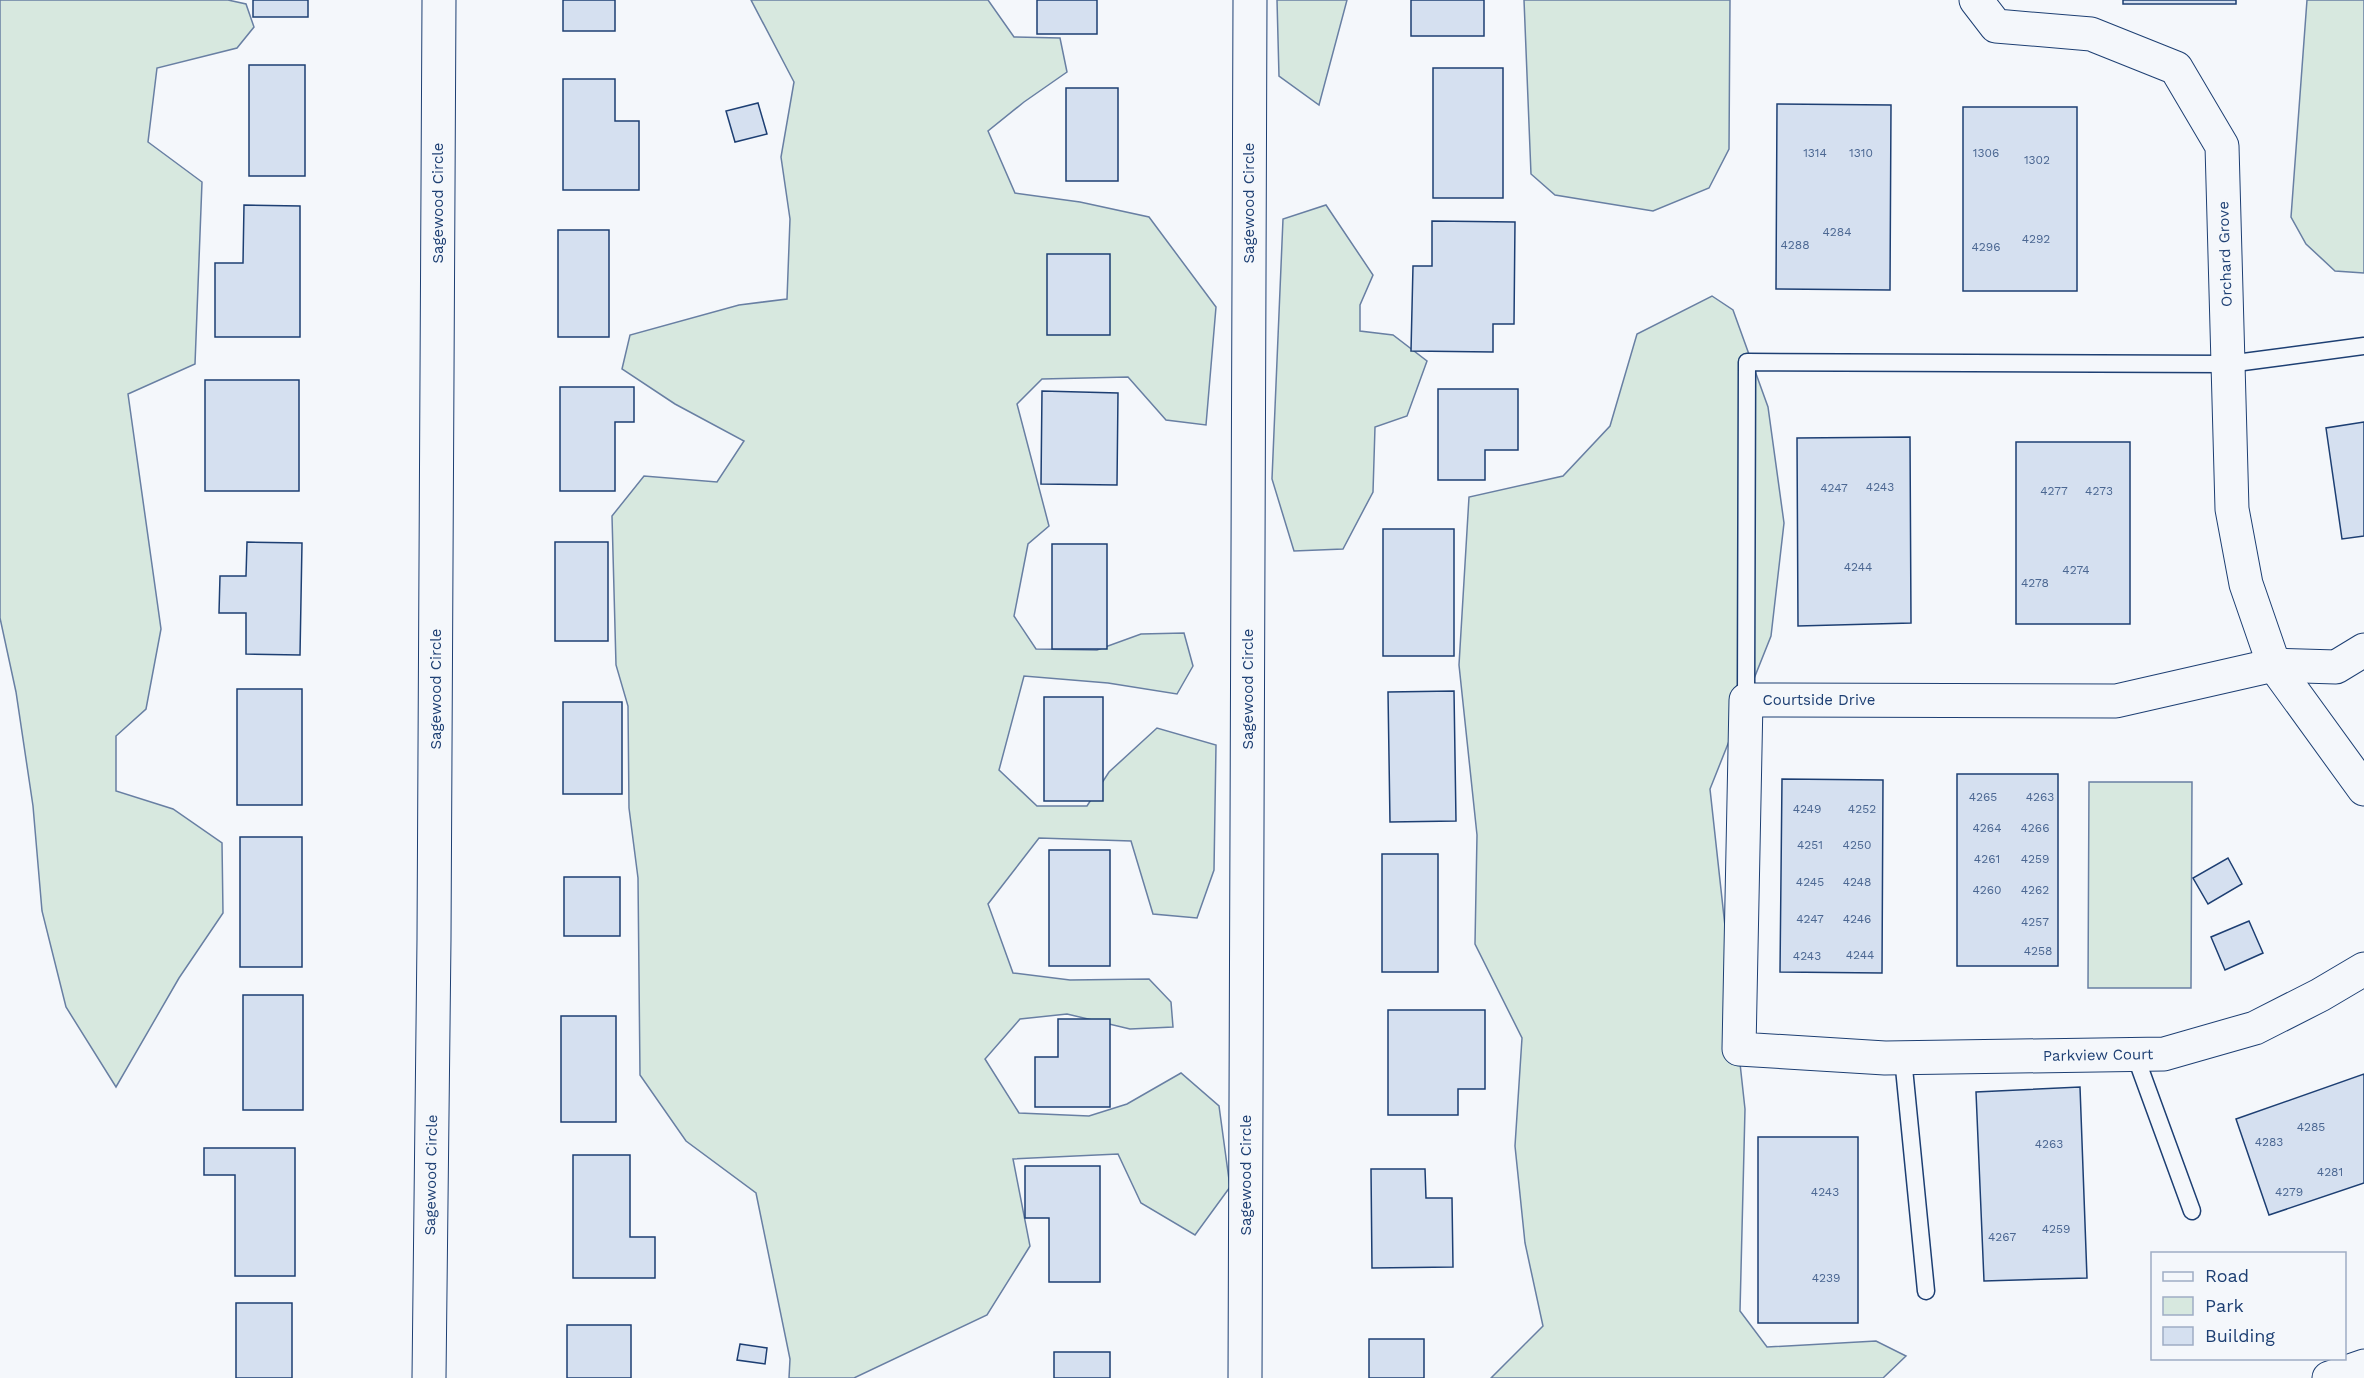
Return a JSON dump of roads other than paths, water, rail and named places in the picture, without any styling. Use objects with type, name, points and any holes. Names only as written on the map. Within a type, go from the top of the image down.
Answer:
[{"type":"street","name":"Sagewood Circle","points":[[429,1378],[440,0]]},
{"type":"street","name":"Sagewood Circle","points":[[1245,1378],[1250,0]]},
{"type":"street","name":"Orchard Grove","points":[[1976,0],[1996,26],[2091,34],[2176,68],[2222,146],[2232,509],[2246,584],[2274,665],[2364,789]]},
{"type":"street","name":"Courtside Drive","points":[[1894,1058],[1739,1049],[1746,700],[2115,701],[2274,665],[2336,667],[2364,650]]},
{"type":"street","name":"Parkview Court","points":[[1894,1058],[2164,1054],[2254,1028],[2320,995],[2364,969]]},
{"type":"street","points":[[2329,1378],[2364,1366]]},
{"type":"lane","points":[[1746,700],[1747,362],[2228,364],[2364,345]]},
{"type":"lane","points":[[2135,1055],[2192,1211]]},
{"type":"lane","points":[[1894,1058],[1926,1291]]}]
